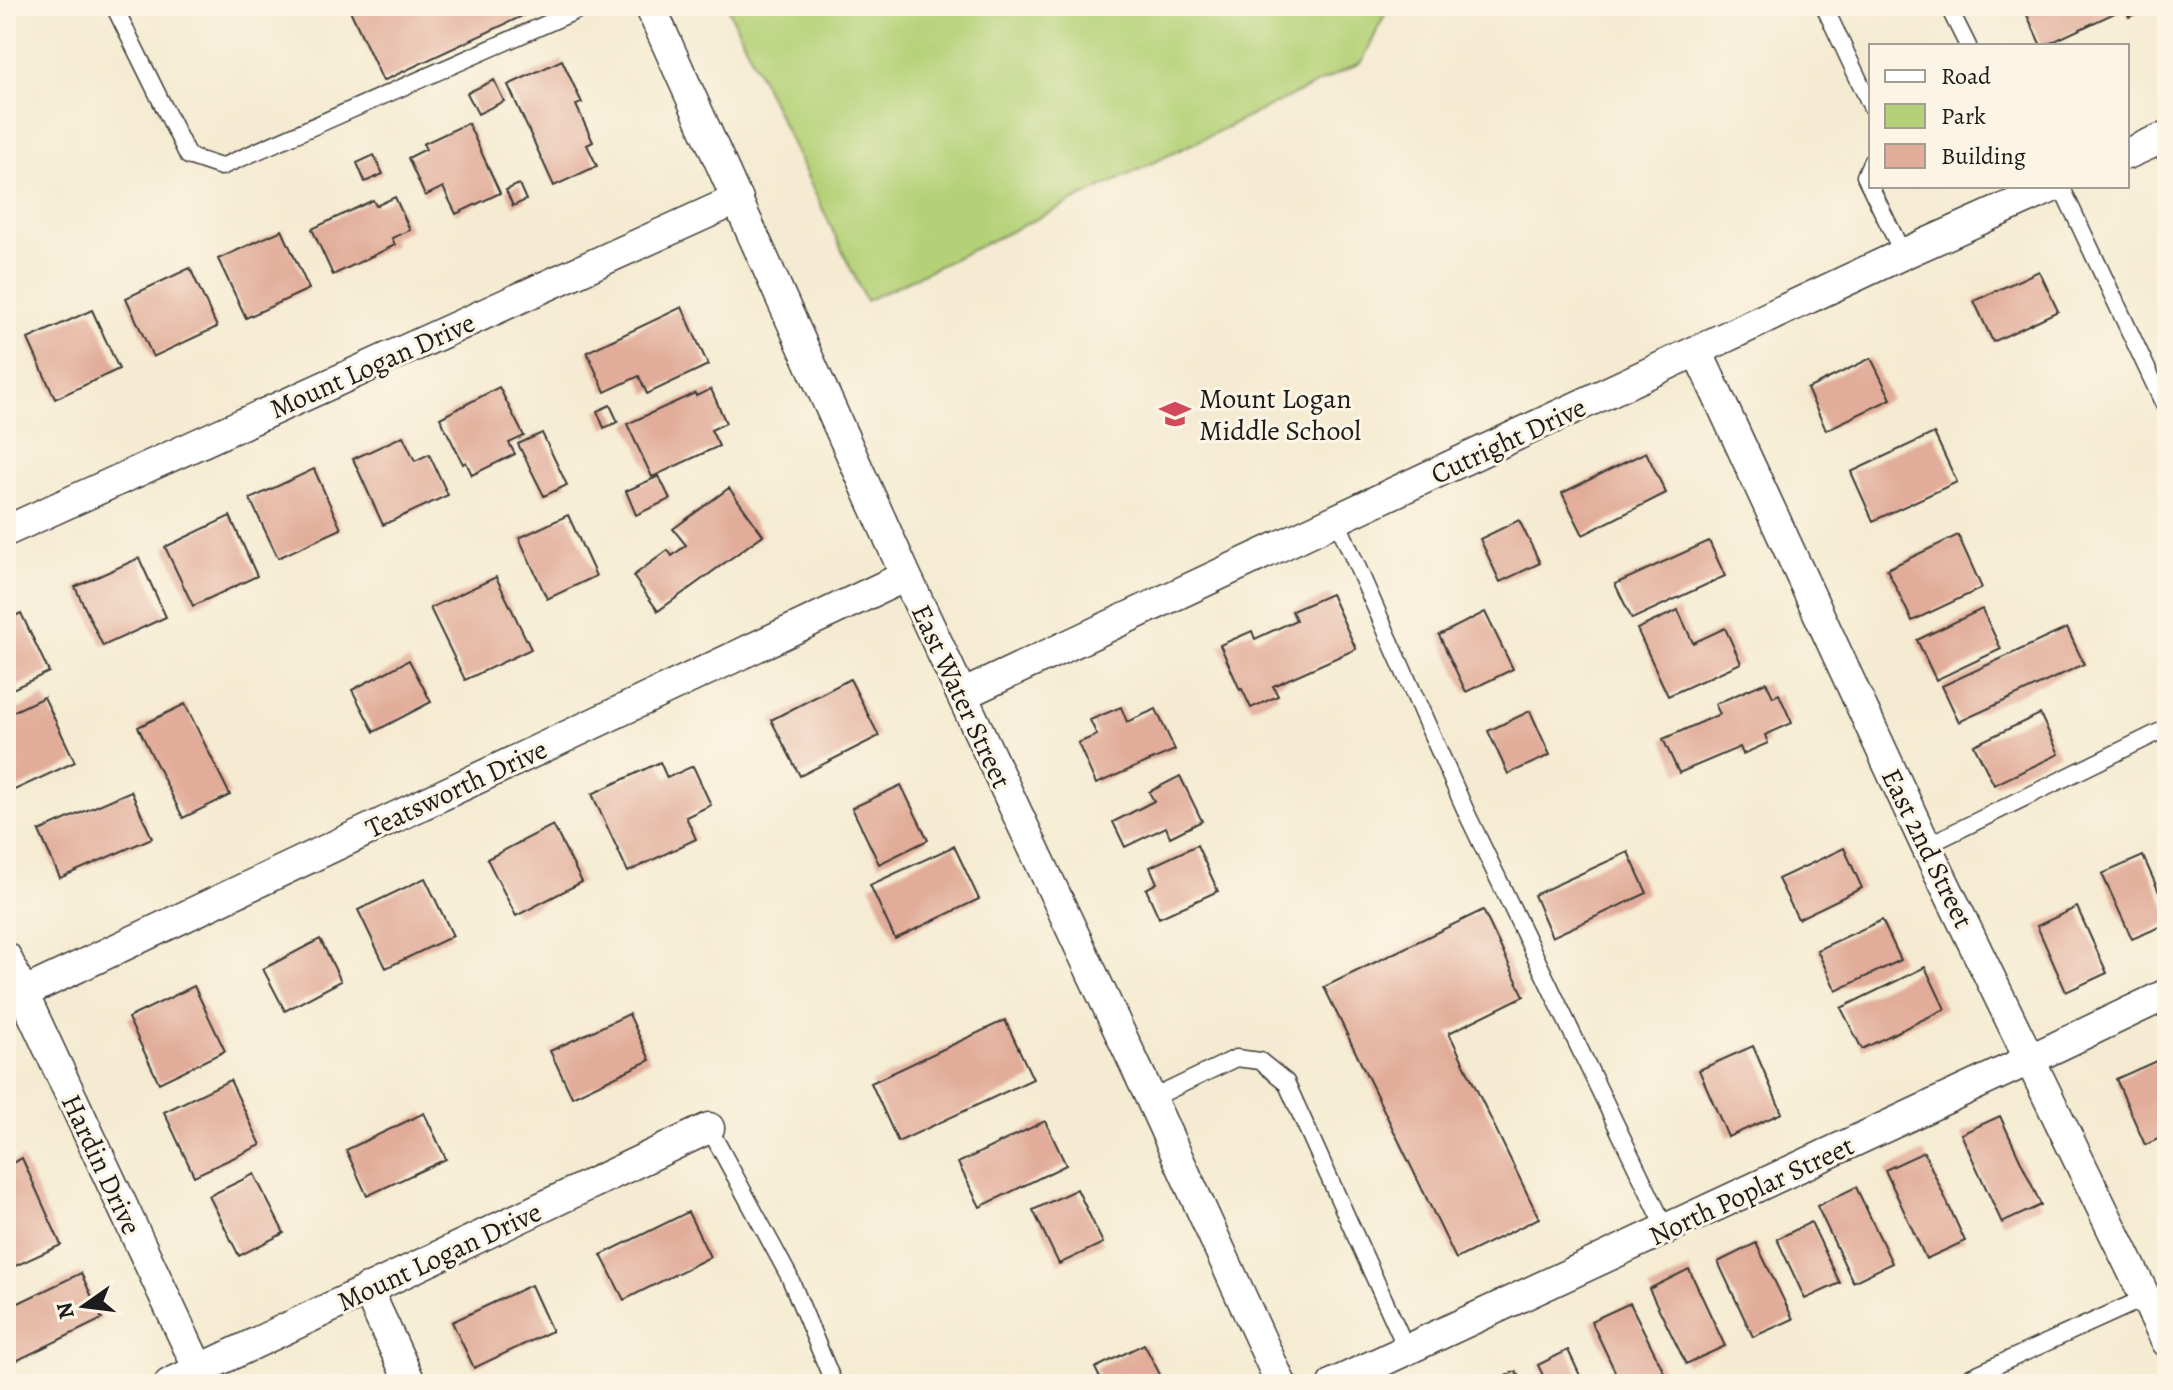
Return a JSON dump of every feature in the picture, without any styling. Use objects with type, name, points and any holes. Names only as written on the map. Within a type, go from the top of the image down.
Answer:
[{"type":"street","name":"East Water Street","points":[[650,6],[906,576],[1281,1384]]},
{"type":"street","points":[[2129,153],[2167,136]]},
{"type":"street","name":"Cutright Drive","points":[[962,695],[1903,254],[2012,195],[2048,188]]},
{"type":"street","name":"Mount Logan Drive","points":[[6,531],[738,199]]},
{"type":"street","name":"East 2nd Street","points":[[1697,351],[1926,846],[2167,1342]]},
{"type":"street","name":"Teatsworth Drive","points":[[14,997],[906,576]]},
{"type":"street","name":"Hardin Drive","points":[[6,957],[14,997],[199,1370]]},
{"type":"street","name":"North Poplar Street","points":[[1333,1384],[2167,994]]},
{"type":"street","name":"Mount Logan Drive","points":[[169,1384],[709,1128]]},
{"type":"street","points":[[367,1289],[411,1384]]},
{"type":"lane","points":[[114,6],[188,156],[221,167],[587,6]]},
{"type":"lane","points":[[1824,6],[1869,102]]},
{"type":"lane","points":[[1948,6],[1967,44]]},
{"type":"lane","points":[[1871,188],[1903,254]]},
{"type":"lane","points":[[2059,188],[2167,411]]},
{"type":"lane","points":[[1337,521],[1468,816],[1666,1229]]},
{"type":"lane","points":[[1926,846],[2167,728]]},
{"type":"lane","points":[[1151,1099],[1236,1058],[1260,1061],[1286,1082],[1407,1350]]},
{"type":"lane","points":[[709,1128],[789,1276],[834,1384]]},
{"type":"lane","points":[[1955,1384],[2147,1297]]},
{"type":"green space","points":[[727,6],[1385,6],[1387,10],[1362,62],[866,301]]},
{"type":"building","points":[[348,6],[531,6],[533,11],[383,81]]},
{"type":"building","points":[[2023,6],[2152,6],[2129,17],[2125,8],[2048,44],[2040,44]]},
{"type":"building","points":[[562,60],[582,103],[576,105],[593,142],[587,145],[597,166],[554,186],[508,85]]},
{"type":"building","points":[[494,80],[504,101],[478,114],[467,93]]},
{"type":"building","points":[[468,123],[500,193],[456,214],[443,187],[425,196],[408,158],[426,149],[423,144]]},
{"type":"building","points":[[374,155],[383,174],[365,182],[357,163]]},
{"type":"building","points":[[519,184],[526,200],[513,206],[506,190]]},
{"type":"building","points":[[395,197],[410,230],[392,238],[395,245],[333,275],[312,229],[373,200],[376,206]]},
{"type":"building","points":[[282,230],[309,289],[246,318],[218,259]]},
{"type":"building","points":[[190,268],[217,327],[153,357],[126,298]]},
{"type":"building","points":[[2039,271],[2058,311],[1993,342],[1974,301]]},
{"type":"building","points":[[682,307],[708,365],[647,394],[639,376],[605,392],[587,352]]},
{"type":"building","points":[[92,310],[119,369],[55,399],[28,339]]},
{"type":"building","points":[[1871,358],[1891,399],[1826,430],[1807,389]]},
{"type":"building","points":[[499,387],[524,436],[509,443],[515,454],[472,475],[466,462],[463,464],[440,418]]},
{"type":"building","points":[[711,389],[726,423],[711,430],[719,446],[652,477],[627,424],[695,393],[696,396]]},
{"type":"building","points":[[610,405],[618,422],[604,428],[597,411]]},
{"type":"building","points":[[542,433],[567,485],[544,496],[518,444]]},
{"type":"building","points":[[1934,433],[1957,482],[1873,521],[1851,472]]},
{"type":"building","points":[[403,436],[415,461],[429,454],[448,495],[383,525],[353,459]]},
{"type":"building","points":[[1646,452],[1666,493],[1583,535],[1562,493]]},
{"type":"building","points":[[314,469],[341,529],[278,558],[250,499]]},
{"type":"building","points":[[659,476],[670,499],[636,515],[626,491]]},
{"type":"building","points":[[729,488],[763,535],[658,611],[633,576],[668,550],[672,556],[686,545],[673,529]]},
{"type":"building","points":[[568,515],[596,576],[547,599],[519,538]]},
{"type":"building","points":[[230,516],[257,576],[193,606],[165,547]]},
{"type":"building","points":[[1519,520],[1540,563],[1500,582],[1480,539]]},
{"type":"building","points":[[1958,535],[1982,588],[1912,621],[1887,569]]},
{"type":"building","points":[[1709,541],[1725,576],[1632,619],[1615,584]]},
{"type":"building","points":[[139,558],[166,617],[103,646],[75,587]]},
{"type":"building","points":[[496,577],[531,649],[465,680],[430,608]]},
{"type":"building","points":[[1331,594],[1356,649],[1273,686],[1278,696],[1251,708],[1220,645],[1252,631],[1255,639],[1296,620],[1292,611]]},
{"type":"building","points":[[1982,609],[2001,649],[1936,680],[1917,640]]},
{"type":"building","points":[[1678,610],[1693,643],[1725,628],[1741,663],[1668,696],[1637,629]]},
{"type":"building","points":[[1485,612],[1513,669],[1466,692],[1439,635]]},
{"type":"building","points":[[21,613],[49,672],[6,692],[6,620]]},
{"type":"building","points":[[2067,628],[2084,664],[1959,722],[1942,686]]},
{"type":"building","points":[[409,660],[431,702],[374,732],[352,690]]},
{"type":"building","points":[[850,679],[879,736],[800,776],[771,720]]},
{"type":"building","points":[[1766,682],[1773,697],[1779,694],[1792,723],[1765,735],[1768,743],[1743,754],[1740,747],[1679,773],[1663,739],[1720,714],[1715,704]]},
{"type":"building","points":[[44,697],[75,762],[8,793],[6,715]]},
{"type":"building","points":[[185,704],[230,795],[183,818],[138,727]]},
{"type":"building","points":[[1121,707],[1127,722],[1156,709],[1175,750],[1096,784],[1078,743],[1097,735],[1090,720]]},
{"type":"building","points":[[1530,711],[1550,755],[1508,774],[1488,731]]},
{"type":"building","points":[[2040,714],[2059,754],[1994,785],[1974,745]]},
{"type":"building","points":[[660,762],[667,778],[693,766],[711,805],[686,817],[696,839],[628,872],[592,794]]},
{"type":"building","points":[[1180,776],[1202,821],[1170,837],[1166,827],[1125,847],[1113,822],[1154,801],[1149,792]]},
{"type":"building","points":[[901,785],[928,840],[879,864],[852,808]]},
{"type":"building","points":[[131,791],[152,838],[60,878],[39,831]]},
{"type":"building","points":[[553,825],[582,882],[516,916],[487,859]]},
{"type":"building","points":[[1197,845],[1218,891],[1159,918],[1146,889],[1157,883],[1150,867]]},
{"type":"building","points":[[954,846],[979,899],[895,939],[870,885]]},
{"type":"building","points":[[1844,848],[1862,888],[1798,919],[1778,879]]},
{"type":"building","points":[[1628,852],[1647,893],[1552,937],[1534,895]]},
{"type":"building","points":[[2143,856],[2167,910],[2167,924],[2132,939],[2102,874]]},
{"type":"building","points":[[425,878],[453,936],[386,968],[358,910]]},
{"type":"building","points":[[2077,907],[2107,973],[2066,992],[2037,926]]},
{"type":"building","points":[[1483,910],[1524,996],[1449,1033],[1539,1218],[1456,1259],[1324,987]]},
{"type":"building","points":[[1882,920],[1901,960],[1836,991],[1817,950]]},
{"type":"building","points":[[320,939],[341,981],[285,1011],[263,969]]},
{"type":"building","points":[[1925,967],[1945,1009],[1862,1049],[1841,1008]]},
{"type":"building","points":[[194,986],[225,1051],[159,1083],[128,1018]]},
{"type":"building","points":[[629,1014],[650,1060],[572,1097],[550,1051]]},
{"type":"building","points":[[1005,1020],[1033,1079],[898,1142],[871,1083]]},
{"type":"building","points":[[1753,1046],[1782,1113],[1728,1137],[1699,1070]]},
{"type":"building","points":[[2156,1061],[2167,1085],[2167,1135],[2145,1145],[2116,1079]]},
{"type":"building","points":[[230,1080],[261,1145],[194,1176],[164,1112]]},
{"type":"building","points":[[424,1113],[446,1159],[367,1196],[346,1150]]},
{"type":"building","points":[[2000,1116],[2041,1205],[2002,1223],[1961,1134]]},
{"type":"building","points":[[1045,1121],[1066,1165],[980,1207],[958,1163]]},
{"type":"building","points":[[1924,1152],[1965,1241],[1926,1259],[1885,1170]]},
{"type":"building","points":[[22,1158],[61,1245],[11,1268],[6,1256],[6,1166]]},
{"type":"building","points":[[254,1174],[284,1233],[239,1256],[209,1196]]},
{"type":"building","points":[[1856,1187],[1892,1263],[1853,1282],[1817,1206]]},
{"type":"building","points":[[1077,1189],[1103,1243],[1059,1264],[1033,1210]]},
{"type":"building","points":[[688,1212],[710,1257],[624,1300],[601,1255]]},
{"type":"building","points":[[1811,1222],[1840,1283],[1805,1299],[1777,1239]]},
{"type":"building","points":[[1756,1243],[1793,1319],[1753,1337],[1718,1262]]},
{"type":"building","points":[[1689,1269],[1725,1346],[1686,1364],[1649,1289]]},
{"type":"building","points":[[81,1273],[102,1319],[16,1361],[6,1341],[6,1309]]},
{"type":"building","points":[[531,1285],[552,1331],[474,1368],[452,1322]]},
{"type":"building","points":[[1630,1303],[1667,1378],[1654,1384],[1621,1384],[1591,1321]]},
{"type":"building","points":[[1144,1344],[1165,1384],[1103,1384],[1095,1368]]},
{"type":"building","points":[[1568,1350],[1584,1384],[1547,1384],[1538,1365]]},
{"type":"building","points":[[1516,1371],[1523,1384],[1488,1384]]},
{"type":"place","name":"Mount Logan Middle School","points":[[1175,414]]}]
